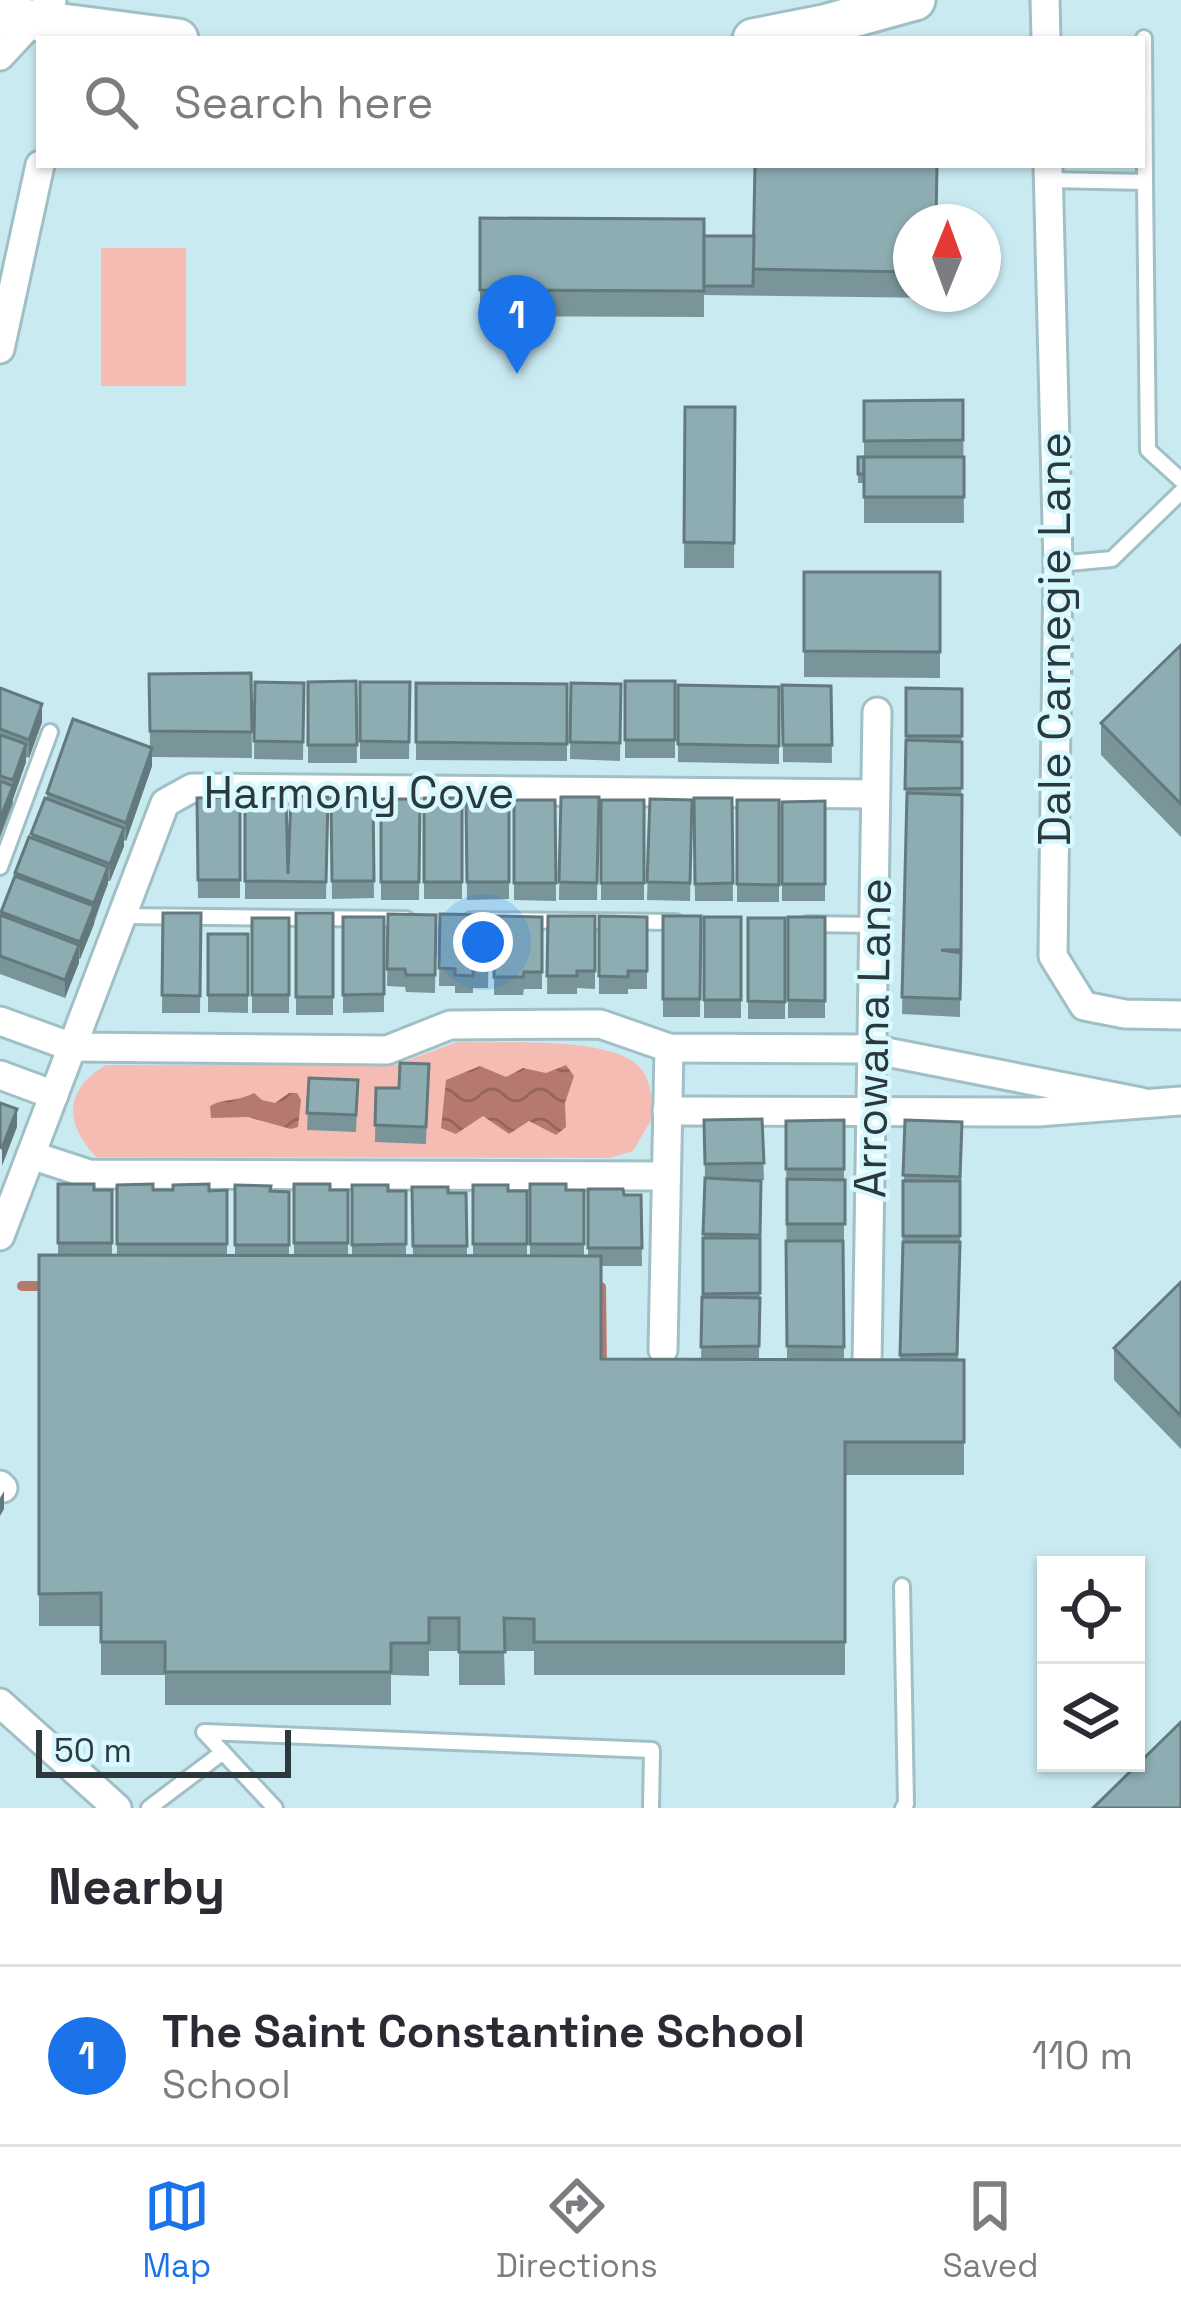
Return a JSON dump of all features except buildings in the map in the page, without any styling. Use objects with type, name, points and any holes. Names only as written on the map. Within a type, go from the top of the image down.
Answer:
[{"type":"street","points":[[768,36],[916,0]]},
{"type":"street","points":[[1045,0],[1046,36]]},
{"type":"street","points":[[0,56],[30,15],[160,36]]},
{"type":"street","points":[[0,349],[39,168]]},
{"type":"street","name":"Dale Carnegie Lane","points":[[1048,172],[1058,564],[1053,956],[1084,1006],[1125,1014],[1181,1015]]},
{"type":"street","name":"Arrowana Lane","points":[[867,1365],[877,712]]},
{"type":"street","name":"Harmony Cove","points":[[0,1236],[165,803],[192,788],[875,794]]},
{"type":"street","points":[[0,1021],[72,1047],[387,1050],[449,1025],[600,1024],[669,1048],[871,1049],[1141,1102]]},
{"type":"street","points":[[663,1350],[669,1048]]},
{"type":"street","points":[[0,1075],[54,1095]]},
{"type":"street","points":[[667,1111],[1038,1112],[1181,1101]]},
{"type":"street","points":[[31,1155],[89,1174],[666,1176]]},
{"type":"street","points":[[0,1703],[117,1808]]},
{"type":"lane","points":[[1145,168],[1148,450],[1181,480]]},
{"type":"lane","points":[[1048,172],[1145,182]]},
{"type":"lane","points":[[1058,564],[1112,559],[1181,492]]},
{"type":"lane","points":[[0,867],[50,732]]},
{"type":"lane","points":[[122,916],[427,919]]},
{"type":"lane","points":[[451,920],[686,922]]},
{"type":"lane","points":[[779,924],[874,925]]},
{"type":"lane","points":[[902,1586],[903,1808]]},
{"type":"lane","points":[[275,1808],[204,1732],[652,1750],[651,1808]]},
{"type":"lane","points":[[149,1808],[223,1752]]},
{"type":"shaded area","points":[[101,248],[186,248],[186,386],[101,386]]},
{"type":"shaded area","points":[[457,1042],[557,1043],[630,1059],[643,1071],[653,1117],[633,1151],[610,1158],[96,1157],[74,1119],[73,1107],[82,1085],[106,1065],[395,1065]]},
{"type":"water","points":[[566,1065],[574,1076],[565,1103],[566,1127],[556,1135],[529,1121],[509,1134],[483,1116],[456,1134],[441,1128],[446,1080],[480,1066],[506,1077],[523,1068],[546,1073]]},
{"type":"water","points":[[254,1093],[275,1103],[297,1093],[301,1100],[298,1127],[248,1117],[211,1118],[210,1106]]},
{"type":"waterway","points":[[22,1286],[49,1286]]},
{"type":"waterway","points":[[590,1287],[601,1287],[602,1371]]},
{"type":"place","name":"The Saint Constantine School","points":[[517,374]]}]
